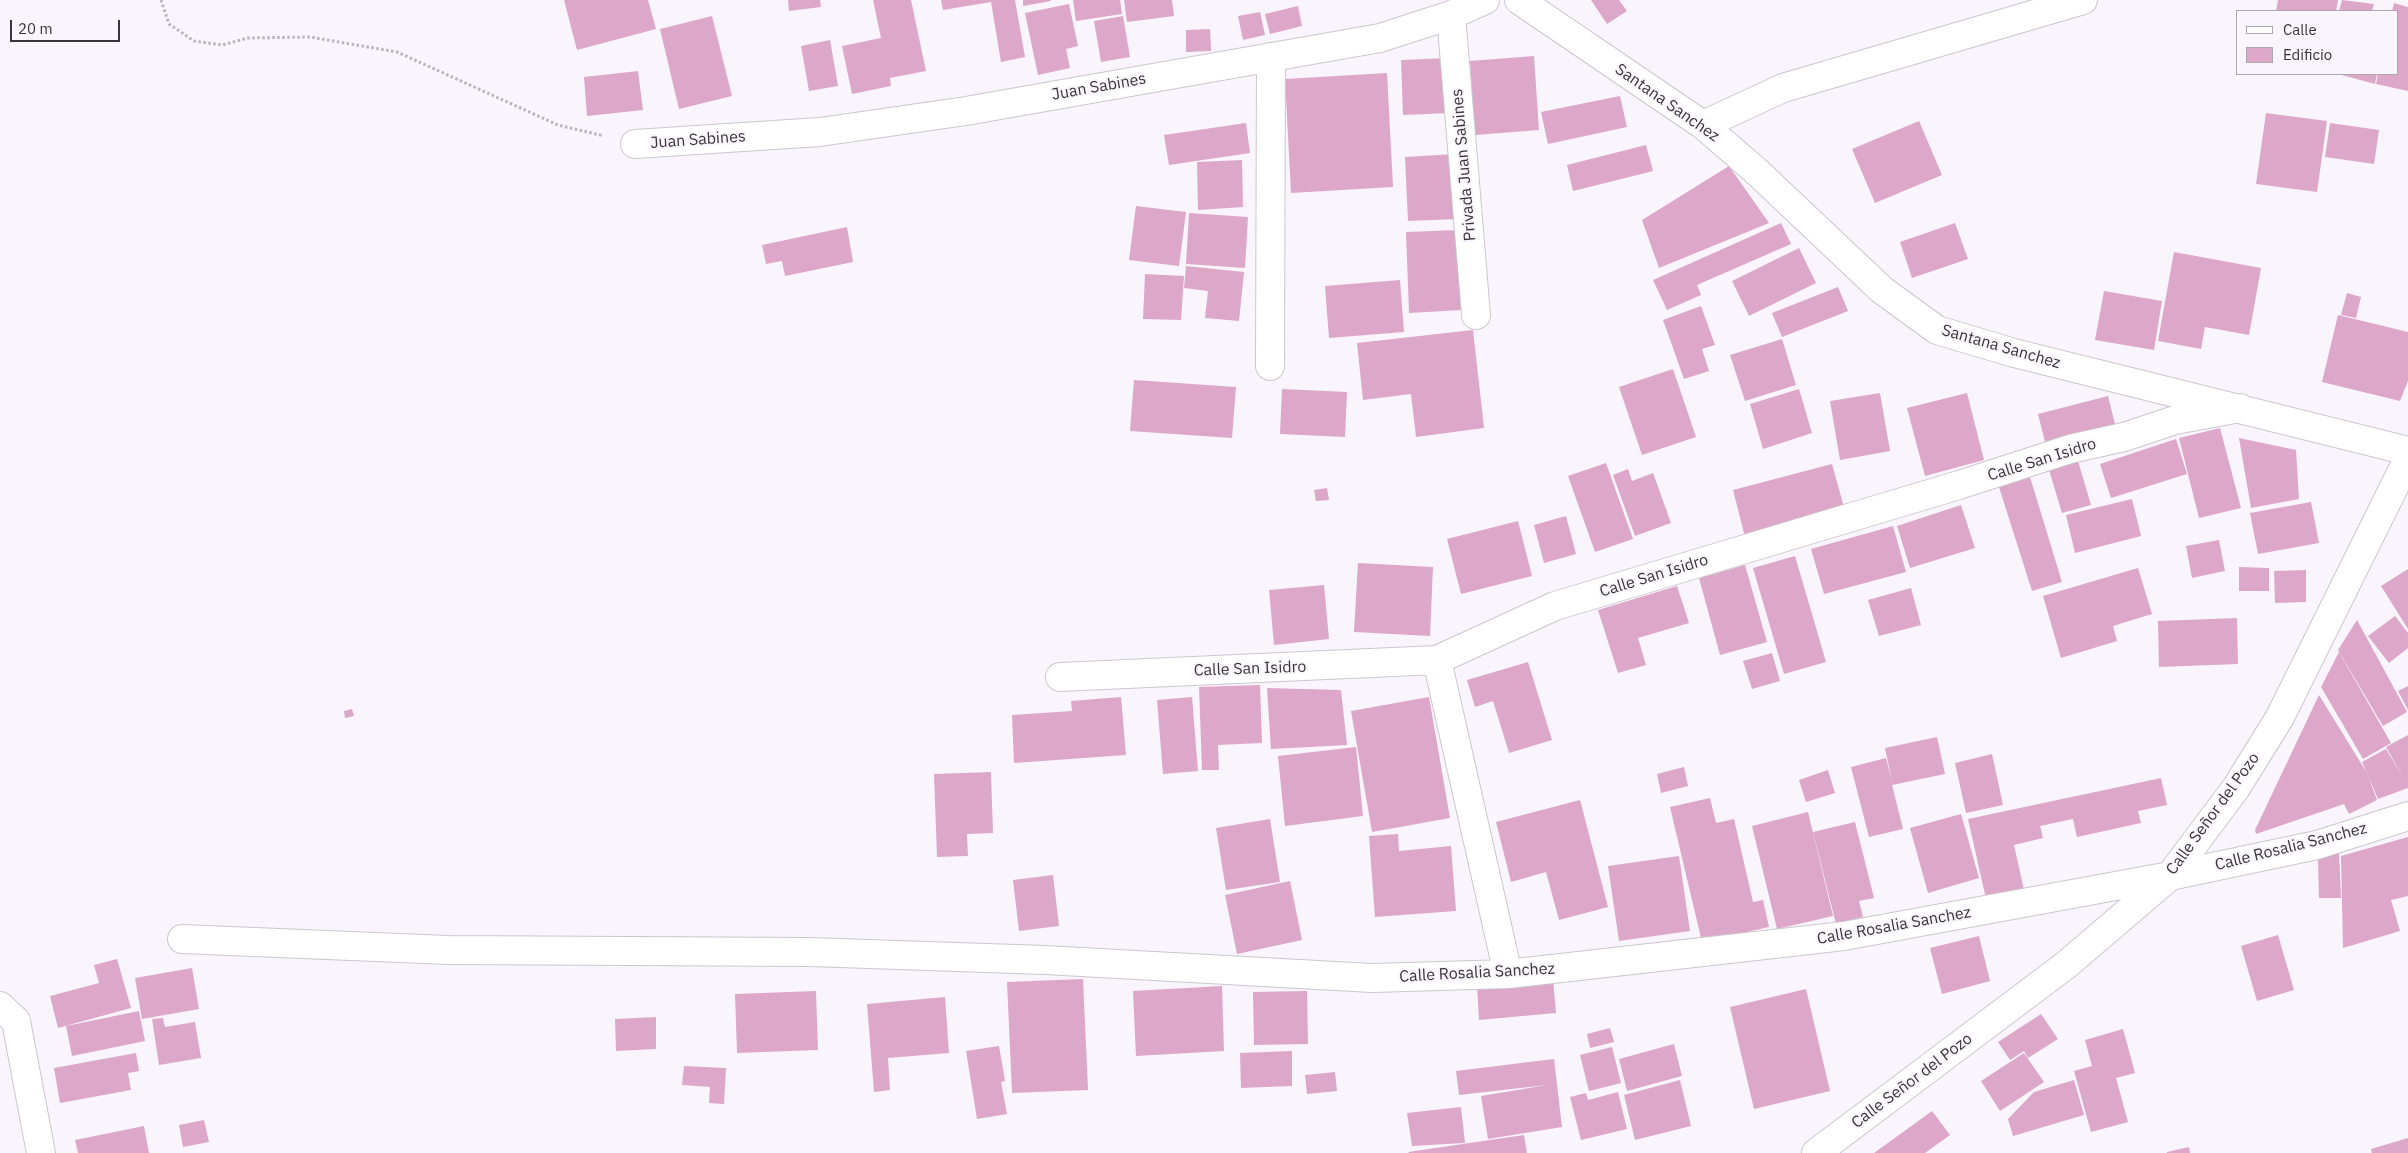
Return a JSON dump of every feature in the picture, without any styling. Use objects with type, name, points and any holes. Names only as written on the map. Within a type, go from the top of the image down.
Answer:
[{"type":"street","name":"Juan Sabines","points":[[635,144],[820,132],[966,111],[1380,38],[1452,15],[1485,0]]},
{"type":"street","name":"Santana Sanchez","points":[[1519,0],[1703,125],[1755,170],[1882,290],[1937,330],[2014,353],[2408,451]]},
{"type":"street","points":[[1703,125],[1783,88],[2083,0]]},
{"type":"street","name":"Privada Juan Sabines","points":[[1452,15],[1476,315]]},
{"type":"street","points":[[1270,366],[1271,57]]},
{"type":"street","name":"Calle San Isidro","points":[[1060,677],[1437,660],[1555,606],[1959,485],[2070,449],[2124,437],[2175,420],[2240,408]]},
{"type":"street","name":"Calle Señor del Pozo","points":[[1816,1153],[2066,965],[2170,876],[2236,788],[2280,717],[2408,459]]},
{"type":"street","points":[[1437,660],[1508,974]]},
{"type":"street","name":"Calle Rosalia Sanchez","points":[[182,939],[448,950],[810,952],[1035,959],[1372,978],[1508,974],[1844,936],[2170,876],[2317,845],[2408,816]]},
{"type":"street","points":[[0,1006],[16,1021],[41,1153]]},
{"type":"path","name":"Juan Sabines","points":[[161,0],[169,24],[194,41],[222,45],[248,38],[310,37],[397,52],[558,124],[635,144]]},
{"type":"building","points":[[564,0],[648,0],[656,29],[577,50]]},
{"type":"building","points":[[788,0],[820,0],[821,7],[789,11]]},
{"type":"building","points":[[873,0],[911,0],[926,71],[890,78],[891,86],[852,94],[842,46],[881,38]]},
{"type":"building","points":[[941,0],[1015,0],[1025,57],[1001,62],[991,2],[943,10]]},
{"type":"building","points":[[1023,0],[1051,0],[1051,1],[1023,6]]},
{"type":"building","points":[[1073,0],[1120,0],[1122,14],[1076,21]]},
{"type":"building","points":[[1124,0],[1172,0],[1174,16],[1127,22]]},
{"type":"building","points":[[1591,0],[1619,0],[1627,11],[1607,24]]},
{"type":"building","points":[[2278,0],[2338,0],[2336,10],[2276,10]]},
{"type":"building","points":[[2342,0],[2374,4],[2372,10],[2339,10]]},
{"type":"building","points":[[2394,3],[2408,7],[2408,91],[2376,84],[2378,75],[2398,75],[2398,10],[2392,10]]},
{"type":"building","points":[[1069,4],[1078,46],[1066,49],[1070,68],[1038,75],[1025,13]]},
{"type":"building","points":[[1298,6],[1302,26],[1270,34],[1265,14]]},
{"type":"building","points":[[1260,12],[1265,35],[1243,40],[1238,16]]},
{"type":"building","points":[[712,16],[732,96],[679,109],[660,29]]},
{"type":"building","points":[[1123,16],[1130,57],[1101,62],[1094,21]]},
{"type":"building","points":[[1210,29],[1211,51],[1186,52],[1186,30]]},
{"type":"building","points":[[830,40],[838,86],[809,91],[801,46]]},
{"type":"building","points":[[1534,56],[1539,130],[1475,135],[1470,61]]},
{"type":"building","points":[[1448,58],[1450,113],[1403,115],[1401,60]]},
{"type":"building","points":[[638,71],[643,110],[587,116],[584,77]]},
{"type":"building","points":[[1387,73],[1393,187],[1291,193],[1285,79]]},
{"type":"building","points":[[2342,75],[2377,75],[2375,84]]},
{"type":"building","points":[[1620,96],[1627,127],[1548,144],[1541,112]]},
{"type":"building","points":[[2266,113],[2327,121],[2317,192],[2256,184]]},
{"type":"building","points":[[1919,121],[1942,175],[1875,203],[1852,149]]},
{"type":"building","points":[[1246,123],[1250,153],[1169,165],[1164,135]]},
{"type":"building","points":[[2330,123],[2379,130],[2374,164],[2325,157]]},
{"type":"building","points":[[1646,145],[1653,171],[1573,191],[1567,165]]},
{"type":"building","points":[[1455,154],[1458,219],[1408,221],[1405,157]]},
{"type":"building","points":[[1242,160],[1243,207],[1198,210],[1197,162]]},
{"type":"building","points":[[1729,166],[1769,223],[1659,268],[1642,220]]},
{"type":"building","points":[[1136,206],[1186,212],[1179,266],[1129,260]]},
{"type":"building","points":[[1189,213],[1248,217],[1245,268],[1186,264]]},
{"type":"building","points":[[1781,223],[1791,244],[1697,285],[1701,295],[1667,310],[1653,280]]},
{"type":"building","points":[[1955,223],[1968,259],[1912,278],[1900,242]]},
{"type":"building","points":[[847,227],[853,262],[785,276],[782,261],[766,264],[762,245]]},
{"type":"building","points":[[1459,230],[1462,310],[1409,313],[1406,232]]},
{"type":"building","points":[[1799,248],[1816,283],[1749,316],[1732,281]]},
{"type":"building","points":[[2174,252],[2261,268],[2249,335],[2205,327],[2201,349],[2158,341]]},
{"type":"building","points":[[1186,266],[1244,272],[1239,321],[1205,318],[1208,291],[1184,288]]},
{"type":"building","points":[[1145,274],[1184,276],[1181,320],[1143,319]]},
{"type":"building","points":[[1400,280],[1404,332],[1329,338],[1325,286]]},
{"type":"building","points":[[1838,287],[1848,311],[1782,337],[1772,313]]},
{"type":"building","points":[[2104,291],[2162,301],[2154,350],[2095,340]]},
{"type":"building","points":[[2347,293],[2361,297],[2356,318],[2341,315]]},
{"type":"building","points":[[1701,306],[1715,345],[1702,349],[1709,371],[1684,379],[1663,320]]},
{"type":"building","points":[[2338,315],[2408,332],[2408,381],[2400,401],[2322,382]]},
{"type":"building","points":[[1473,330],[1484,428],[1416,437],[1411,394],[1363,400],[1357,343]]},
{"type":"building","points":[[1782,339],[1796,385],[1745,401],[1730,355]]},
{"type":"building","points":[[1673,369],[1696,437],[1642,455],[1619,387]]},
{"type":"building","points":[[1134,380],[1236,387],[1232,438],[1130,431]]},
{"type":"building","points":[[1282,389],[1347,392],[1345,437],[1280,434]]},
{"type":"building","points":[[1799,389],[1812,433],[1763,449],[1750,404]]},
{"type":"building","points":[[1880,393],[1890,451],[1840,460],[1830,401]]},
{"type":"building","points":[[1967,393],[1984,460],[1925,476],[1907,408]]},
{"type":"building","points":[[2108,396],[2116,428],[2046,446],[2038,414]]},
{"type":"building","points":[[2220,428],[2241,508],[2199,518],[2179,438]]},
{"type":"building","points":[[2239,438],[2296,450],[2299,499],[2251,508]]},
{"type":"building","points":[[2176,439],[2187,474],[2111,498],[2100,464]]},
{"type":"building","points":[[2078,461],[2091,505],[2062,513],[2049,470]]},
{"type":"building","points":[[1606,463],[1633,539],[1595,552],[1568,476]]},
{"type":"building","points":[[1832,464],[1845,511],[1745,537],[1733,490]]},
{"type":"building","points":[[1628,469],[1632,481],[1653,473],[1671,523],[1635,536],[1613,475]]},
{"type":"building","points":[[2030,477],[2062,582],[2032,591],[1999,487]]},
{"type":"building","points":[[1327,488],[1329,500],[1316,501],[1314,490]]},
{"type":"building","points":[[2132,499],[2141,536],[2075,553],[2066,515]]},
{"type":"building","points":[[2311,502],[2319,543],[2258,554],[2250,513]]},
{"type":"building","points":[[1961,505],[1975,548],[1910,568],[1897,526]]},
{"type":"building","points":[[1566,516],[1576,554],[1544,563],[1534,525]]},
{"type":"building","points":[[1518,521],[1532,576],[1461,594],[1447,539]]},
{"type":"building","points":[[1893,526],[1906,572],[1824,594],[1811,549]]},
{"type":"building","points":[[2219,540],[2225,571],[2192,578],[2186,546]]},
{"type":"building","points":[[1795,556],[1826,662],[1784,674],[1753,568]]},
{"type":"building","points":[[1358,563],[1433,567],[1430,636],[1354,632]]},
{"type":"building","points":[[1745,565],[1767,642],[1720,655],[1699,578]]},
{"type":"building","points":[[2239,567],[2269,568],[2269,591],[2239,591]]},
{"type":"building","points":[[2138,568],[2152,614],[2113,626],[2117,641],[2061,658],[2043,596]]},
{"type":"building","points":[[2408,569],[2408,629],[2381,586]]},
{"type":"building","points":[[2306,570],[2306,602],[2275,603],[2274,571]]},
{"type":"building","points":[[1324,585],[1329,639],[1274,645],[1269,590]]},
{"type":"building","points":[[1677,586],[1689,623],[1638,638],[1646,665],[1618,673],[1598,610]]},
{"type":"building","points":[[1911,588],[1921,625],[1879,636],[1868,600]]},
{"type":"building","points":[[2395,616],[2408,633],[2408,648],[2389,663],[2368,636]]},
{"type":"building","points":[[2237,618],[2238,664],[2159,667],[2158,621]]},
{"type":"building","points":[[2357,620],[2407,712],[2383,726],[2338,650]]},
{"type":"building","points":[[2339,652],[2391,743],[2363,759],[2321,687]]},
{"type":"building","points":[[1772,653],[1780,681],[1752,689],[1743,661]]},
{"type":"building","points":[[1528,662],[1552,740],[1509,753],[1493,701],[1475,707],[1467,680]]},
{"type":"building","points":[[1260,685],[1262,743],[1218,745],[1219,770],[1202,770],[1199,687]]},
{"type":"building","points":[[2408,686],[2408,710],[2398,691]]},
{"type":"building","points":[[1267,688],[1341,690],[1347,745],[1271,749]]},
{"type":"building","points":[[2319,695],[2367,773],[2377,800],[2349,814],[2344,804],[2256,834],[2255,830]]},
{"type":"building","points":[[1121,697],[1126,755],[1014,763],[1012,715],[1072,711],[1071,701]]},
{"type":"building","points":[[1192,697],[1198,771],[1163,774],[1157,700]]},
{"type":"building","points":[[1429,697],[1450,818],[1372,832],[1351,711]]},
{"type":"building","points":[[352,709],[354,716],[345,718],[344,711]]},
{"type":"building","points":[[2408,735],[2408,788],[2378,799],[2362,762],[2386,749],[2404,779],[2386,747]]},
{"type":"building","points":[[1937,737],[1945,774],[1892,785],[1903,829],[1869,837],[1851,767],[1886,758],[1892,781],[1885,748]]},
{"type":"building","points":[[1356,747],[1363,816],[1285,826],[1278,756]]},
{"type":"building","points":[[1992,754],[2003,805],[1966,813],[1955,763]]},
{"type":"building","points":[[1684,767],[1688,786],[1661,793],[1657,774]]},
{"type":"building","points":[[1828,770],[1835,793],[1806,802],[1799,780]]},
{"type":"building","points":[[991,772],[993,833],[967,834],[968,856],[937,857],[934,774]]},
{"type":"building","points":[[2161,778],[2167,805],[2138,811],[2141,823],[2077,837],[2073,819],[2040,826],[2043,838],[2014,845],[2024,890],[1986,899],[1968,819]]},
{"type":"building","points":[[1710,798],[1716,823],[1734,819],[1753,902],[1763,900],[1769,927],[1702,942],[1670,807]]},
{"type":"building","points":[[1580,800],[1608,907],[1559,920],[1546,872],[1511,882],[1496,822]]},
{"type":"building","points":[[1808,812],[1833,916],[1777,929],[1752,826]]},
{"type":"building","points":[[1961,814],[1979,878],[1928,893],[1910,828]]},
{"type":"building","points":[[1270,819],[1280,882],[1226,890],[1216,828]]},
{"type":"building","points":[[1855,822],[1874,898],[1859,901],[1863,917],[1836,924],[1813,832]]},
{"type":"building","points":[[1398,834],[1399,851],[1451,846],[1456,911],[1375,917],[1369,836]]},
{"type":"building","points":[[2408,837],[2408,896],[2391,900],[2400,931],[2343,948],[2341,856]]},
{"type":"building","points":[[2339,852],[2341,898],[2319,898],[2318,858]]},
{"type":"building","points":[[1679,856],[1690,931],[1619,941],[1608,866]]},
{"type":"building","points":[[1053,875],[1059,926],[1019,931],[1013,880]]},
{"type":"building","points":[[1290,881],[1302,940],[1237,954],[1225,895]]},
{"type":"building","points":[[2278,935],[2294,990],[2257,1001],[2241,946]]},
{"type":"building","points":[[1979,936],[1990,981],[1942,994],[1930,948]]},
{"type":"building","points":[[117,959],[131,1008],[58,1028],[50,996],[99,983],[94,965]]},
{"type":"building","points":[[192,968],[199,1009],[142,1019],[135,978]]},
{"type":"building","points":[[1083,979],[1088,1090],[1012,1093],[1007,982]]},
{"type":"building","points":[[1553,979],[1556,1013],[1479,1020],[1477,985]]},
{"type":"building","points":[[1222,986],[1224,1051],[1136,1056],[1133,991]]},
{"type":"building","points":[[1806,989],[1830,1091],[1754,1109],[1730,1007]]},
{"type":"building","points":[[816,991],[818,1050],[737,1053],[735,994]]},
{"type":"building","points":[[1307,991],[1308,1044],[1254,1045],[1253,992]]},
{"type":"building","points":[[945,997],[949,1053],[888,1058],[890,1090],[874,1092],[867,1004]]},
{"type":"building","points":[[139,1011],[145,1041],[72,1056],[66,1026]]},
{"type":"building","points":[[2041,1014],[2058,1039],[2028,1058],[2024,1051],[2010,1060],[1998,1042]]},
{"type":"building","points":[[656,1017],[656,1049],[616,1051],[615,1019]]},
{"type":"building","points":[[163,1018],[165,1027],[195,1022],[201,1058],[159,1065],[152,1019]]},
{"type":"building","points":[[1610,1028],[1614,1042],[1590,1048],[1587,1034]]},
{"type":"building","points":[[2123,1029],[2135,1073],[2116,1078],[2128,1122],[2091,1132],[2074,1071],[2092,1066],[2085,1040]]},
{"type":"building","points":[[1674,1044],[1682,1076],[1627,1091],[1619,1059]]},
{"type":"building","points":[[999,1046],[1005,1081],[1001,1082],[1007,1114],[977,1119],[966,1051]]},
{"type":"building","points":[[1612,1047],[1621,1083],[1589,1091],[1580,1055]]},
{"type":"building","points":[[1292,1051],[1292,1086],[1241,1088],[1240,1053]]},
{"type":"building","points":[[136,1053],[139,1071],[128,1073],[131,1090],[60,1103],[54,1068]]},
{"type":"building","points":[[2024,1053],[2044,1082],[2000,1111],[1981,1081]]},
{"type":"building","points":[[1554,1059],[1562,1127],[1488,1139],[1481,1096],[1547,1085],[1459,1095],[1456,1071]]},
{"type":"building","points":[[684,1066],[726,1068],[724,1104],[709,1103],[710,1087],[682,1085]]},
{"type":"building","points":[[1335,1072],[1337,1091],[1307,1094],[1305,1075]]},
{"type":"building","points":[[1680,1080],[1691,1126],[1635,1140],[1624,1095]]},
{"type":"building","points":[[2074,1080],[2084,1115],[2013,1136],[2008,1119],[2034,1092]]},
{"type":"building","points":[[1618,1092],[1627,1129],[1581,1140],[1570,1097],[1586,1093],[1588,1100]]},
{"type":"building","points":[[1461,1107],[1465,1143],[1412,1146],[1407,1113]]},
{"type":"building","points":[[1932,1111],[1950,1135],[1925,1153],[1874,1153]]},
{"type":"building","points":[[204,1120],[209,1142],[183,1147],[179,1125]]},
{"type":"building","points":[[144,1126],[149,1153],[78,1153],[75,1140]]},
{"type":"building","points":[[1524,1135],[1527,1153],[1408,1152]]},
{"type":"building","points":[[2408,1138],[2408,1153],[2372,1153],[2371,1149]]},
{"type":"building","points":[[2189,1147],[2190,1153],[2167,1153],[2167,1152]]}]
